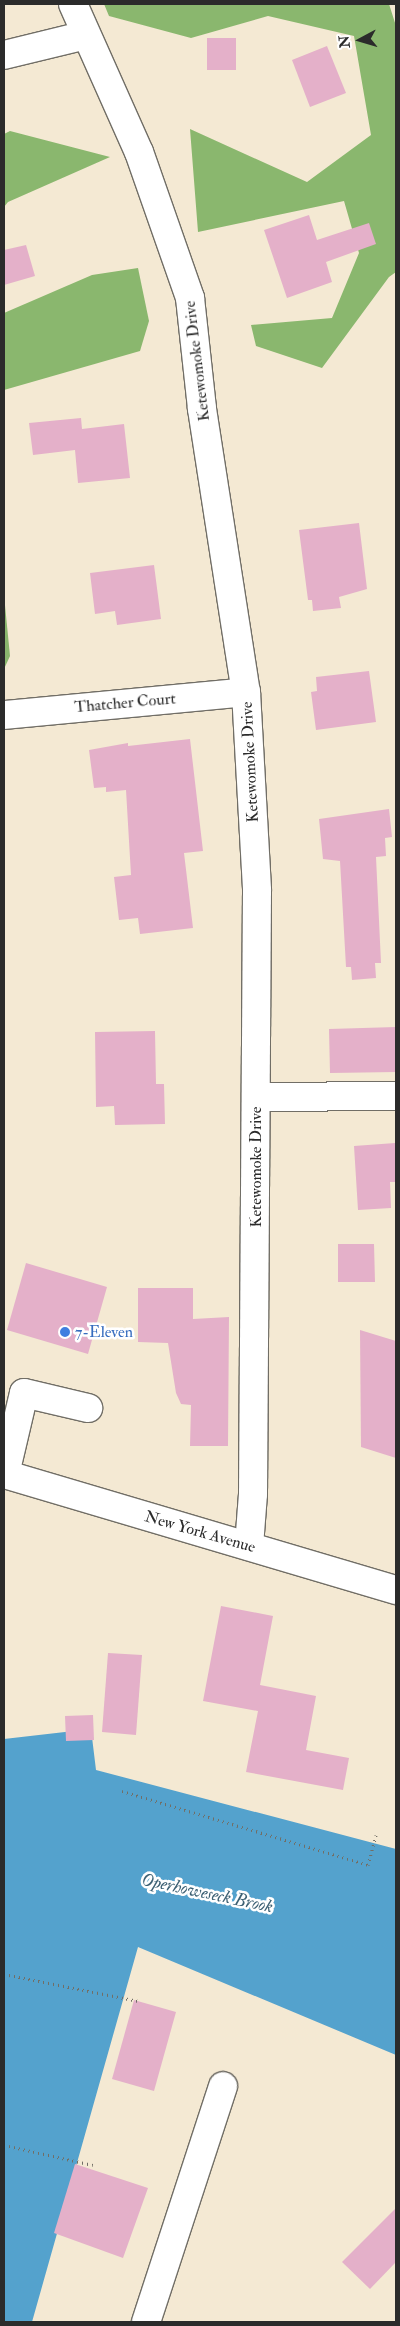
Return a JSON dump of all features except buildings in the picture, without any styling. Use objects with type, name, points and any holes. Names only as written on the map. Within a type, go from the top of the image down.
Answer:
[{"type":"street","name":"Ketewomoke Drive","points":[[73,4],[139,152],[190,298],[202,409],[246,692],[257,891],[253,1494],[249,1546]]},
{"type":"street","points":[[4,55],[86,36]]},
{"type":"street","name":"Thatcher Court","points":[[4,715],[246,692]]},
{"type":"street","points":[[256,1097],[396,1096]]},
{"type":"street","points":[[4,1474],[24,1393],[88,1408]]},
{"type":"street","name":"New York Avenue","points":[[4,1474],[396,1590]]},
{"type":"street","points":[[146,2322],[224,2086]]},
{"type":"path","points":[[122,1791],[368,1865],[376,1835]]},
{"type":"path","points":[[4,1974],[138,2001]]},
{"type":"path","points":[[4,2145],[93,2166]]},
{"type":"green space","points":[[104,4],[389,4],[396,26],[396,272],[389,277],[322,368],[256,346],[251,325],[332,318],[359,253],[344,201],[198,232],[190,129],[307,182],[371,135],[354,36],[268,16],[191,38],[109,16]]},
{"type":"green space","points":[[10,131],[110,157],[8,202],[4,207],[4,134]]},
{"type":"green space","points":[[138,268],[149,321],[140,351],[4,390],[4,313],[92,275]]},
{"type":"green space","points":[[4,595],[10,656],[4,669]]},
{"type":"water","name":"Operhoweseck Brook","points":[[91,1729],[96,1770],[396,1849],[396,2055],[138,1947],[32,2322],[4,2322],[4,1739]]},
{"type":"place","name":"7-Eleven","points":[[65,1332]]}]
